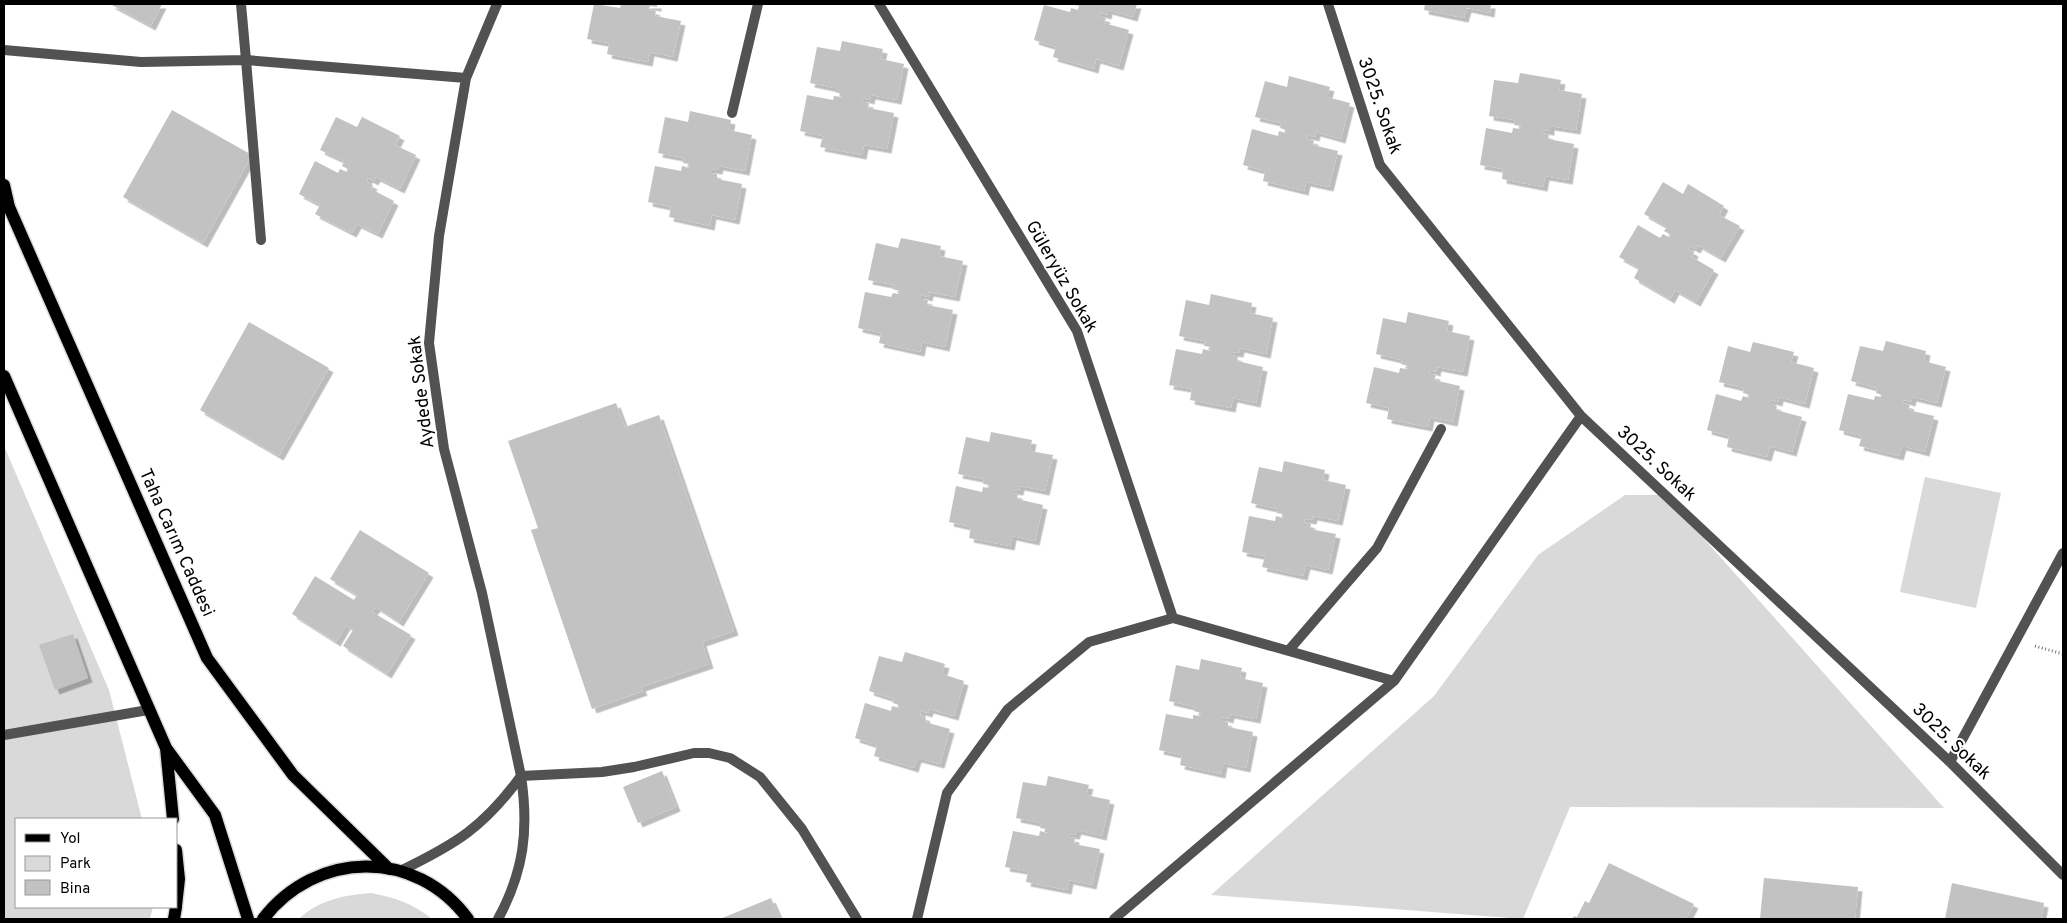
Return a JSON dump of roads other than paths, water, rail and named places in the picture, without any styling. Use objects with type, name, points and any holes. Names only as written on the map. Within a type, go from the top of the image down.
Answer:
[{"type":"main road","name":"Taha Carım Caddesi","points":[[4,186],[9,207],[207,658],[293,775],[394,870]]},
{"type":"main road","points":[[4,376],[166,748],[215,814],[248,919]]},
{"type":"main road","points":[[166,748],[173,818]]},
{"type":"main road","points":[[263,919],[289,892],[331,871],[354,867],[394,870],[422,879],[442,892],[468,919]]},
{"type":"main road","points":[[178,869],[178,888]]},
{"type":"street","points":[[241,4],[261,240]]},
{"type":"street","name":"Aydede Sokak","points":[[497,4],[466,78],[439,236],[428,343],[444,449],[482,593],[522,776],[526,827],[523,853],[517,878],[498,919]]},
{"type":"street","points":[[732,113],[758,4]]},
{"type":"street","name":"Güleryüz Sokak","points":[[879,4],[1078,331],[1173,618]]},
{"type":"street","name":"3025. Sokak","points":[[1328,4],[1380,165],[1581,416],[1950,762],[2063,875]]},
{"type":"street","points":[[4,50],[141,62],[246,60],[466,78]]},
{"type":"street","points":[[1114,919],[1394,681],[1581,416]]},
{"type":"street","points":[[1289,650],[1377,548],[1441,429]]},
{"type":"street","points":[[1950,762],[2063,553]]},
{"type":"street","points":[[917,919],[947,793],[1008,709],[1088,642],[1173,618],[1394,681]]},
{"type":"street","points":[[4,736],[148,710]]},
{"type":"street","points":[[394,870],[442,851],[463,838],[505,799],[522,776],[602,772],[634,767],[694,753],[709,753],[730,758],[760,777],[802,828],[857,919]]}]
